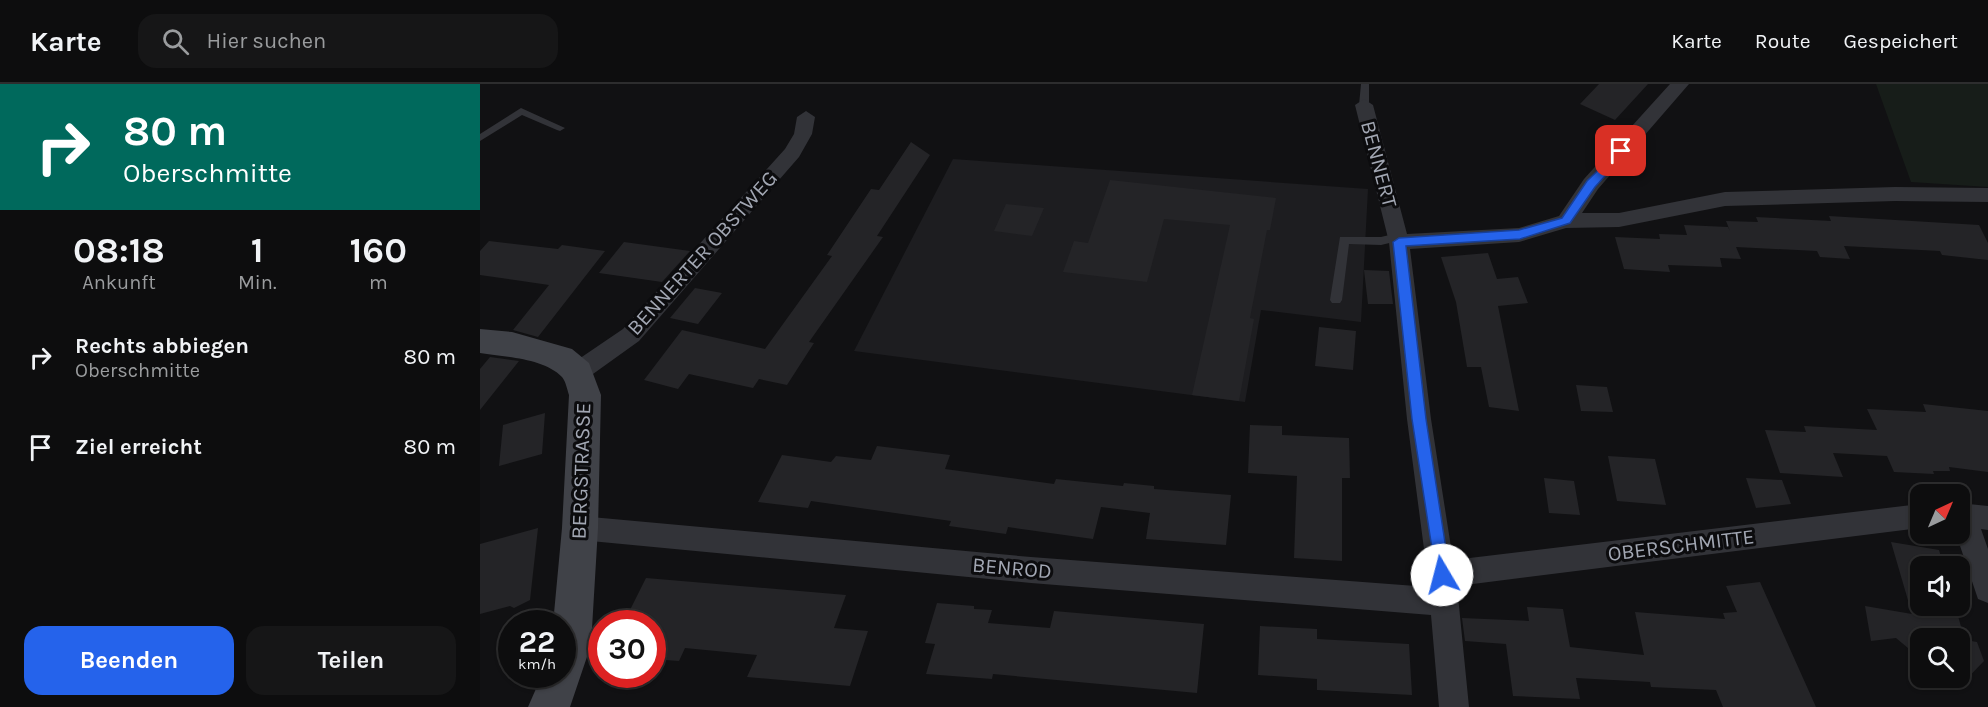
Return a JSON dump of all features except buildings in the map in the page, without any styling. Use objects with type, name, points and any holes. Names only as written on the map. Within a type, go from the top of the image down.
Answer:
[{"type":"street","points":[[1566,220],[1591,184],[1680,84]]},
{"type":"street","name":"BENNERT","points":[[1364,105],[1399,240]]},
{"type":"street","name":"BENNERTER OBSTWEG","points":[[578,372],[631,335],[792,153],[803,134],[806,117]]},
{"type":"street","points":[[1454,707],[1443,589],[1419,419],[1399,240],[1520,235],[1566,220],[1619,220],[1725,199],[1895,194],[1988,195]]},
{"type":"street","name":"BERGSTRASSE","points":[[480,341],[512,345],[561,358],[578,372],[585,396],[580,528],[574,610]]},
{"type":"street","points":[[1970,516],[1988,590]]},
{"type":"street","name":"OBERSCHMITTE","points":[[1443,589],[1910,518]]},
{"type":"street","name":"BENROD","points":[[580,528],[1031,570],[1443,589]]},
{"type":"street","name":"BERGSTRASSE","points":[[549,707],[557,688]]},
{"type":"lane","name":"BENNERT","points":[[1364,105],[1365,84]]},
{"type":"lane","points":[[480,138],[520,111],[560,128]]},
{"type":"lane","points":[[1336,300],[1344,240],[1399,240]]},
{"type":"shaded area","points":[[1876,84],[1988,84],[1988,187],[1911,182]]},
{"type":"shaded area","points":[[953,159],[1368,189],[1361,322],[1261,310],[1245,402],[854,351]]},
{"type":"route","points":[[1442,575],[1419,419],[1399,242],[1520,235],[1566,220],[1591,184],[1621,151]]}]
